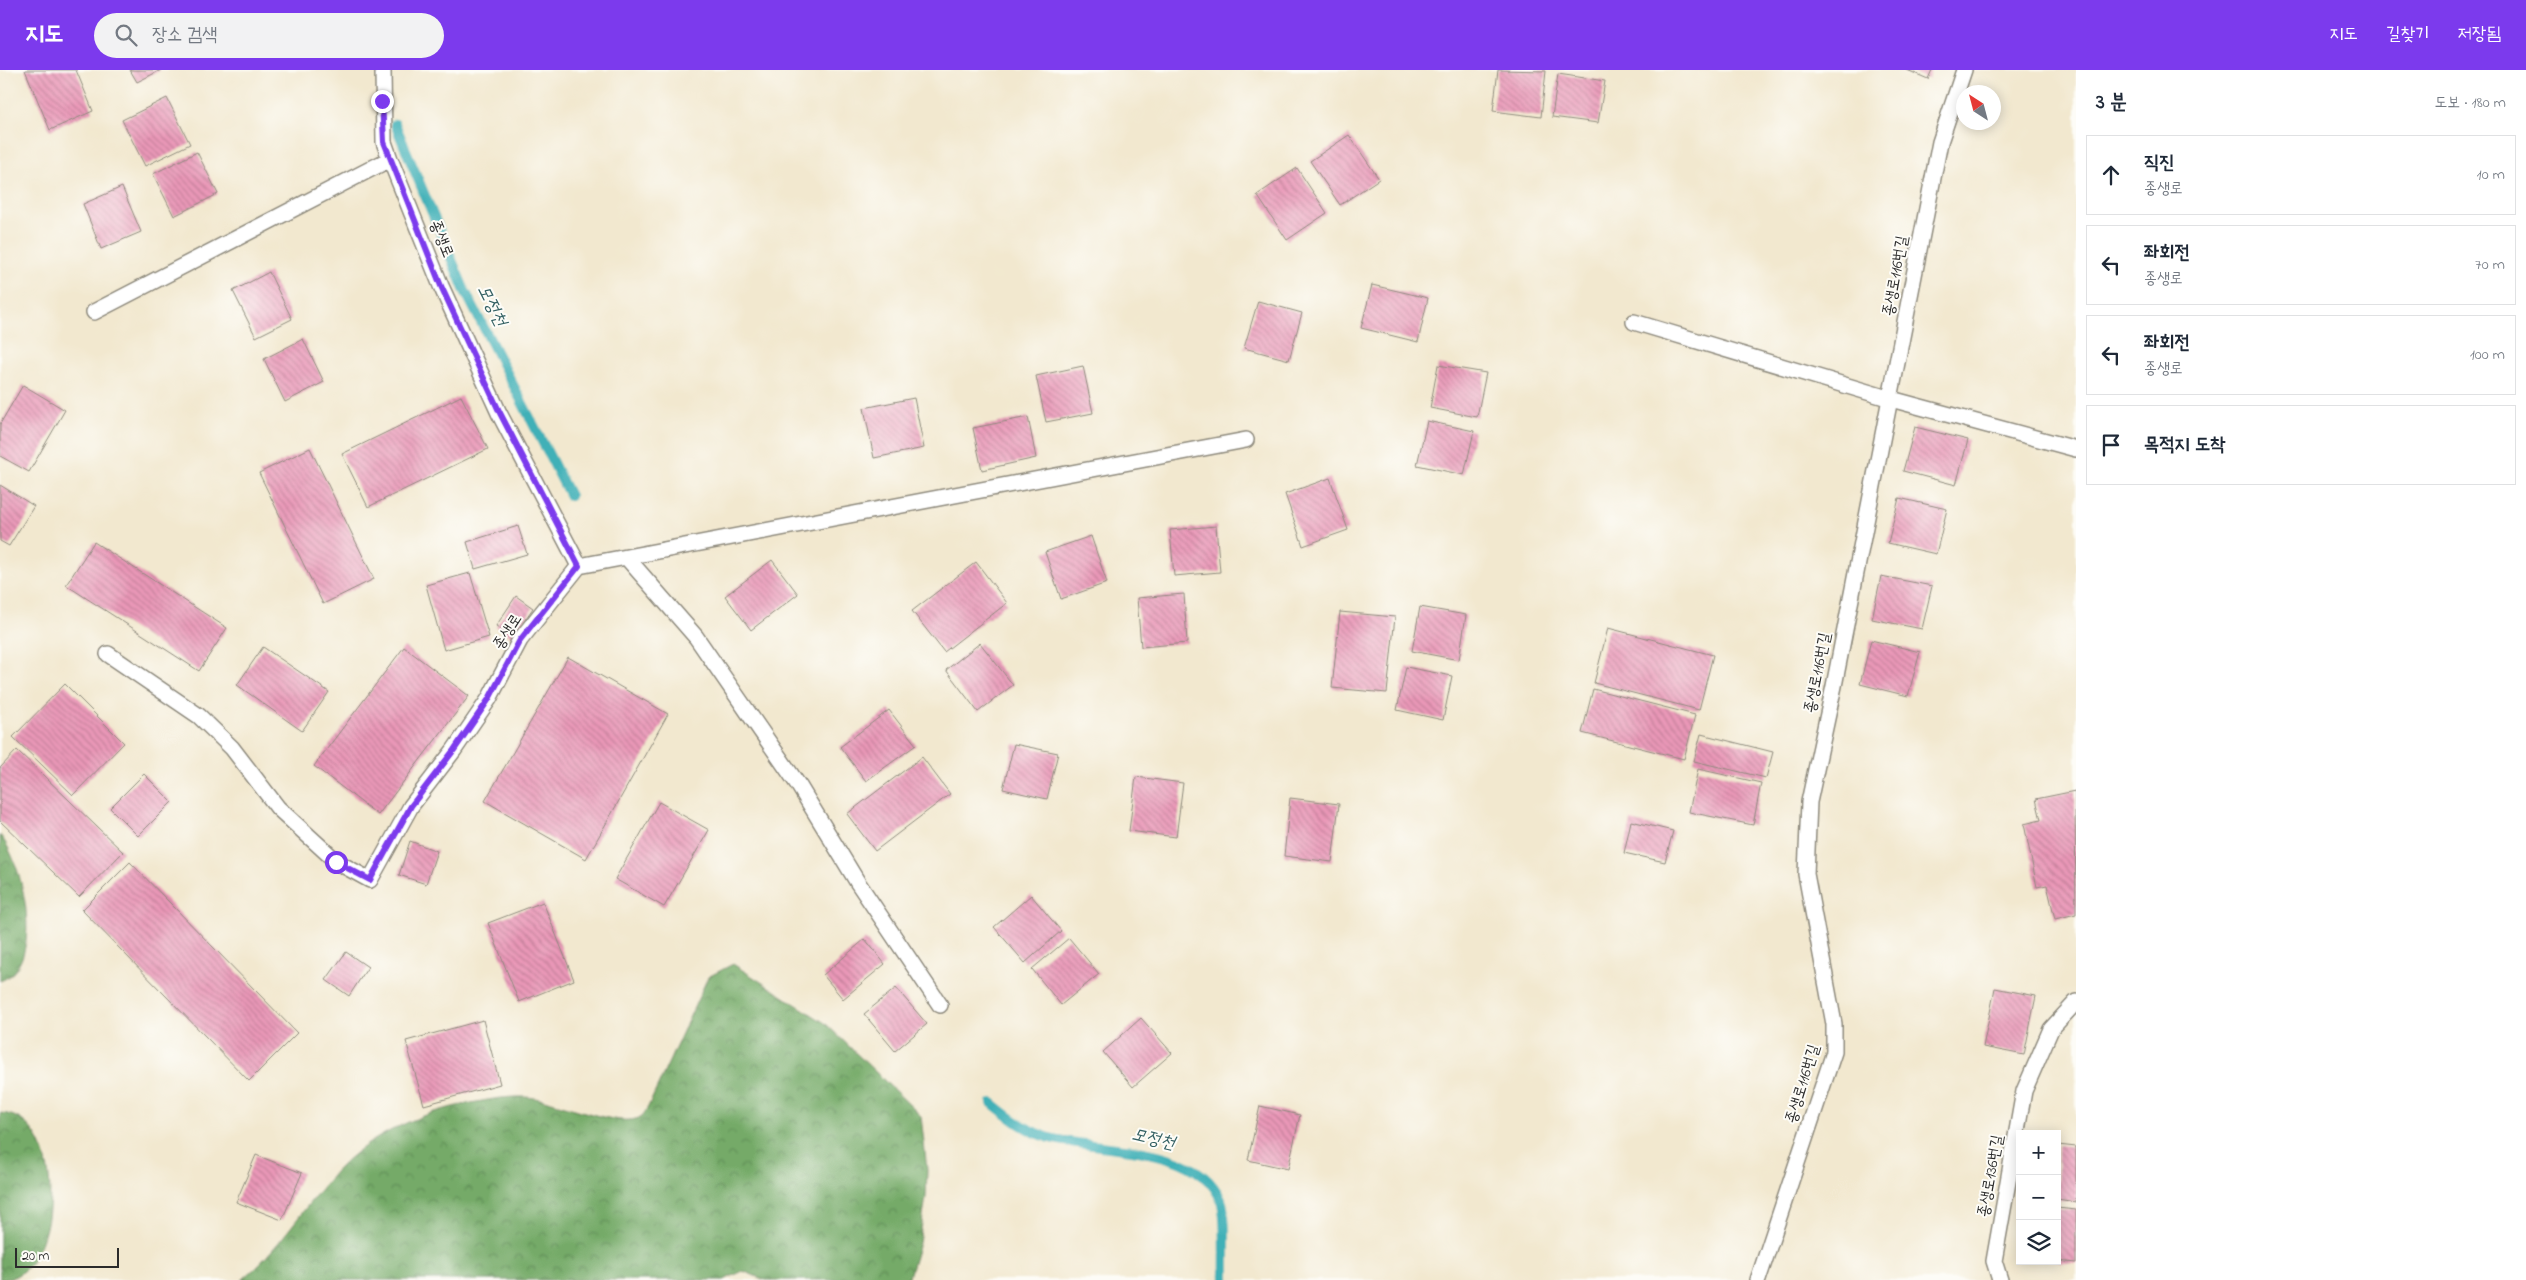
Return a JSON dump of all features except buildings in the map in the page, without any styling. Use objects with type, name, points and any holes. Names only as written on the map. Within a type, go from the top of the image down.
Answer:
[{"type":"lane","name":"종생로","points":[[108,654],[199,716],[232,748],[278,808],[336,862],[370,880],[411,806],[454,750],[489,699],[520,640],[579,566],[500,413],[441,286],[390,159],[384,142],[382,70]]},
{"type":"lane","name":"종생로116번길","points":[[1758,1280],[1834,1052],[1834,1024],[1806,874],[1809,802],[1940,142],[1964,70]]},
{"type":"lane","points":[[94,312],[390,159]]},
{"type":"lane","points":[[1634,322],[1890,399],[2076,449]]},
{"type":"lane","points":[[579,566],[628,559],[1246,440]]},
{"type":"lane","points":[[628,559],[696,637],[799,786],[858,883],[940,1005]]},
{"type":"lane","name":"종생로136번길","points":[[2000,1280],[1994,1260],[2024,1090],[2051,1029],[2076,1002]]},
{"type":"green space","points":[[0,835],[9,849],[17,868],[23,890],[27,935],[23,956],[14,971],[0,981]]},
{"type":"green space","points":[[733,964],[825,1023],[921,1116],[927,1170],[926,1197],[919,1243],[908,1280],[765,1280],[743,1271],[724,1280],[242,1280],[267,1256],[343,1164],[373,1141],[408,1122],[443,1109],[493,1099],[517,1097],[537,1098],[586,1113],[619,1120],[632,1120],[642,1116],[650,1103],[708,977]]},
{"type":"green space","points":[[0,1113],[23,1121],[39,1140],[48,1167],[50,1198],[46,1228],[36,1254],[21,1273],[0,1280]]},
{"type":"waterway","name":"모정천","points":[[395,124],[464,289],[570,496]]},
{"type":"waterway","name":"모정천","points":[[992,1103],[1026,1128],[1050,1138],[1146,1152],[1191,1168],[1209,1181],[1221,1200],[1223,1207],[1225,1280]]},
{"type":"route","points":[[336,862],[370,880],[411,806],[454,750],[489,699],[520,640],[579,566],[500,413],[441,286],[384,142],[382,101]]}]
